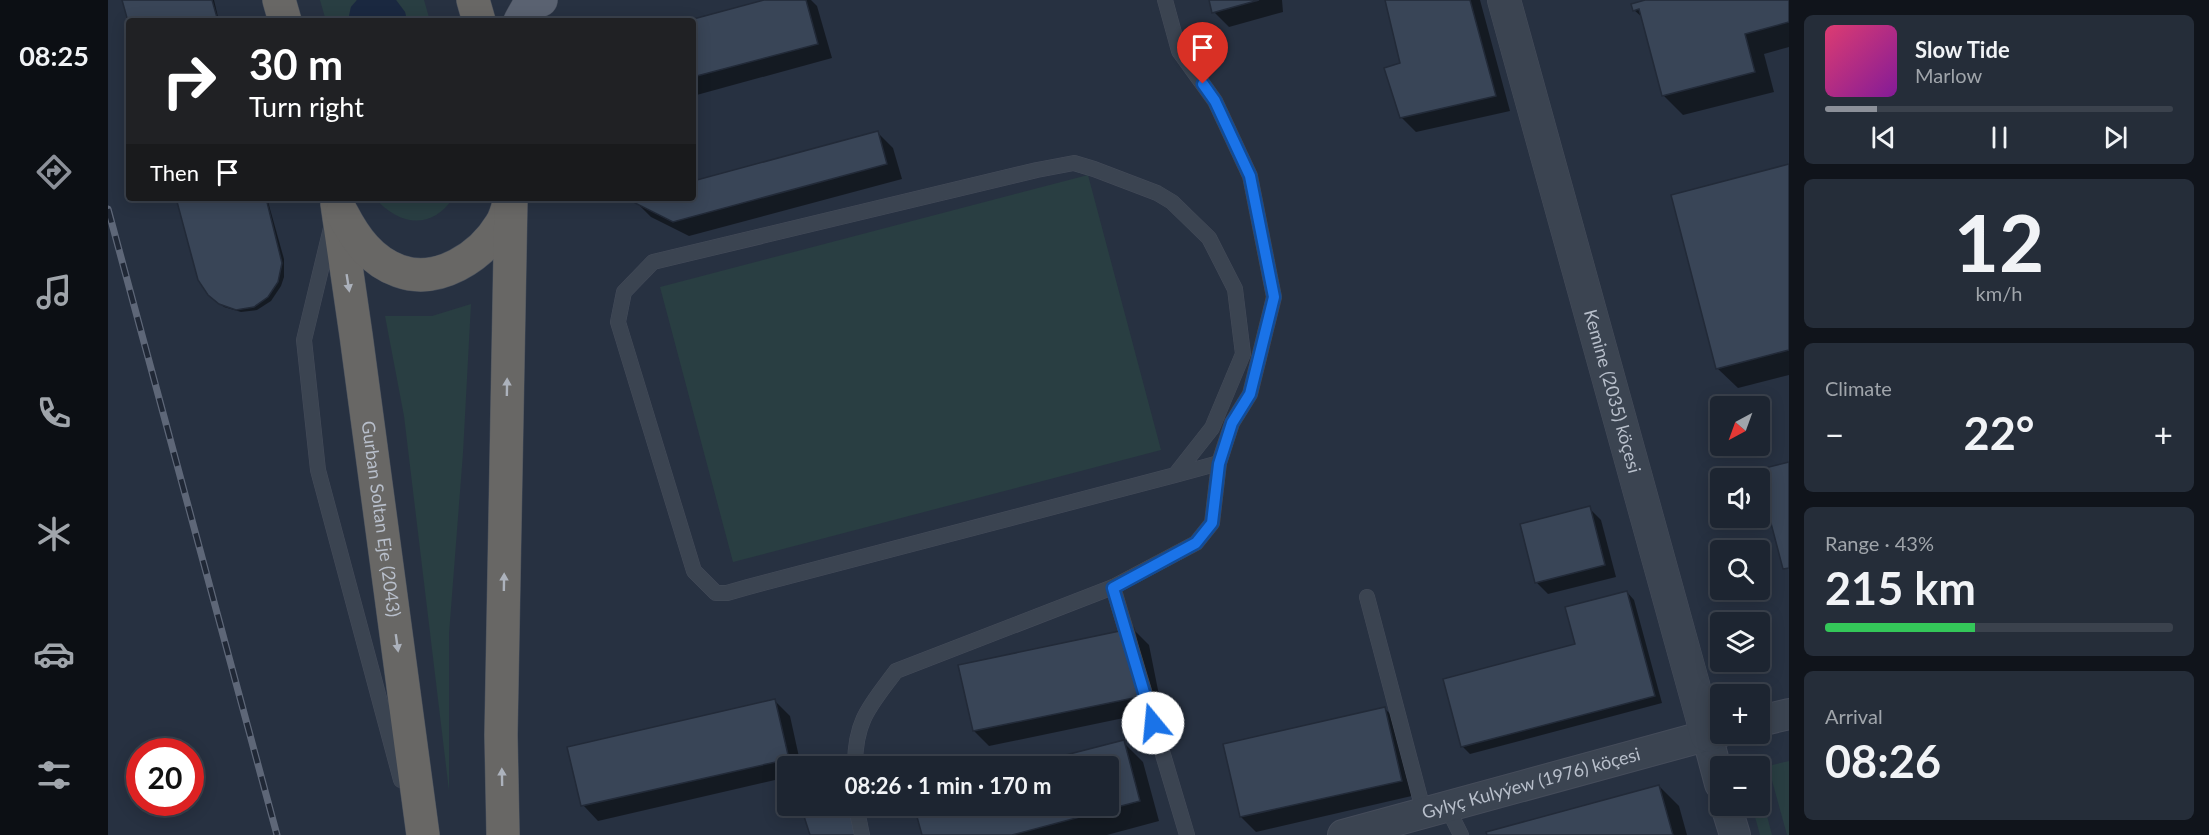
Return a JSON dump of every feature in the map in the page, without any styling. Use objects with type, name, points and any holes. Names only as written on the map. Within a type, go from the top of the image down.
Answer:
[{"type":"highway","points":[[279,0],[284,18]]},
{"type":"highway","points":[[473,0],[478,18]]},
{"type":"highway","points":[[336,201],[354,235],[365,249],[379,261],[399,271],[415,274],[432,274],[450,269],[472,255],[494,234],[502,222],[510,201]]},
{"type":"highway","name":"Gurban Soltan Eje (2043)","points":[[336,201],[358,346],[423,835]]},
{"type":"highway","points":[[503,835],[501,735],[511,201]]},
{"type":"main road","points":[[522,18],[529,5],[540,0]]},
{"type":"street","name":"Kemine (2035) köçesi","points":[[1504,0],[1710,720]]},
{"type":"street","points":[[1770,719],[1789,714]]},
{"type":"street","name":"Gylyç Kulyýew (1976) köçesi","points":[[1343,835],[1710,735]]},
{"type":"street","points":[[1729,816],[1735,835]]},
{"type":"lane","points":[[856,756],[861,722],[873,701],[896,671],[1113,588],[1196,543],[1212,523],[1219,464],[1232,423],[1250,394],[1274,297],[1250,176],[1215,101],[1179,51],[1165,0]]},
{"type":"lane","points":[[1175,475],[1212,428],[1243,354],[1235,289],[1209,238],[1172,202],[1157,193],[1094,169],[1074,163],[1037,170],[653,262],[624,292],[618,322],[694,571],[716,593],[727,593],[1219,464]]},
{"type":"lane","points":[[336,201],[304,340],[318,470],[416,835]]},
{"type":"lane","points":[[1113,588],[1187,835]]},
{"type":"lane","points":[[1367,597],[1435,810],[1461,835]]},
{"type":"lane","points":[[858,816],[862,835]]},
{"type":"green space","points":[[320,0],[357,0],[351,7],[349,18],[325,18]]},
{"type":"green space","points":[[396,0],[424,0],[429,18],[406,18],[405,12]]},
{"type":"green space","points":[[1088,175],[1161,450],[733,562],[660,287]]},
{"type":"green space","points":[[378,201],[451,201],[435,216],[425,220],[404,219]]},
{"type":"green space","points":[[471,304],[463,453],[449,634],[449,791],[404,416],[385,316],[432,316]]},
{"type":"green space","points":[[1789,761],[1789,835],[1787,835],[1770,773],[1770,766]]},
{"type":"green space","points":[[1755,816],[1767,816],[1772,835],[1760,835]]},
{"type":"water","points":[[357,0],[396,0],[405,12],[406,18],[349,18],[351,7]]},
{"type":"building","points":[[122,0],[212,0],[217,18],[127,18]]},
{"type":"building","points":[[764,0],[806,0],[818,44],[696,76],[696,18]]},
{"type":"building","points":[[1209,0],[1259,0],[1212,13]]},
{"type":"building","points":[[1385,0],[1470,0],[1496,96],[1400,118],[1384,68],[1400,63]]},
{"type":"building","points":[[1645,0],[1789,0],[1789,22],[1745,34],[1755,72],[1662,96],[1639,9],[1633,11],[1631,4]]},
{"type":"building","points":[[878,131],[887,164],[673,222],[634,201],[696,201],[696,180]]},
{"type":"building","points":[[1789,164],[1789,350],[1716,369],[1671,195]]},
{"type":"building","points":[[177,201],[267,201],[282,263],[278,282],[268,297],[254,307],[236,310],[219,304],[208,295],[198,280]]},
{"type":"building","points":[[1789,462],[1789,568],[1783,569],[1770,520],[1770,468],[1765,468]]},
{"type":"building","points":[[1590,506],[1605,565],[1535,583],[1520,524]]},
{"type":"building","points":[[1627,591],[1655,696],[1461,747],[1443,679],[1575,644],[1565,607]]},
{"type":"building","points":[[1134,628],[1148,695],[973,731],[958,665]]},
{"type":"building","points":[[775,699],[788,756],[777,756],[777,762],[581,806],[567,747]]},
{"type":"building","points":[[1385,707],[1402,781],[1240,817],[1223,744]]},
{"type":"building","points":[[1124,740],[1140,801],[1119,807],[1119,756],[1062,756]]},
{"type":"building","points":[[1659,785],[1673,835],[1487,835],[1486,832]]},
{"type":"building","points":[[804,816],[854,816],[860,835],[810,835]]},
{"type":"building","points":[[917,816],[1084,816],[1012,835],[922,835]]},
{"type":"railway","points":[[108,209],[277,835]]},
{"type":"route","points":[[1153,723],[1113,588],[1196,543],[1212,523],[1219,464],[1232,423],[1250,394],[1274,297],[1250,176],[1215,101],[1203,84]]}]
